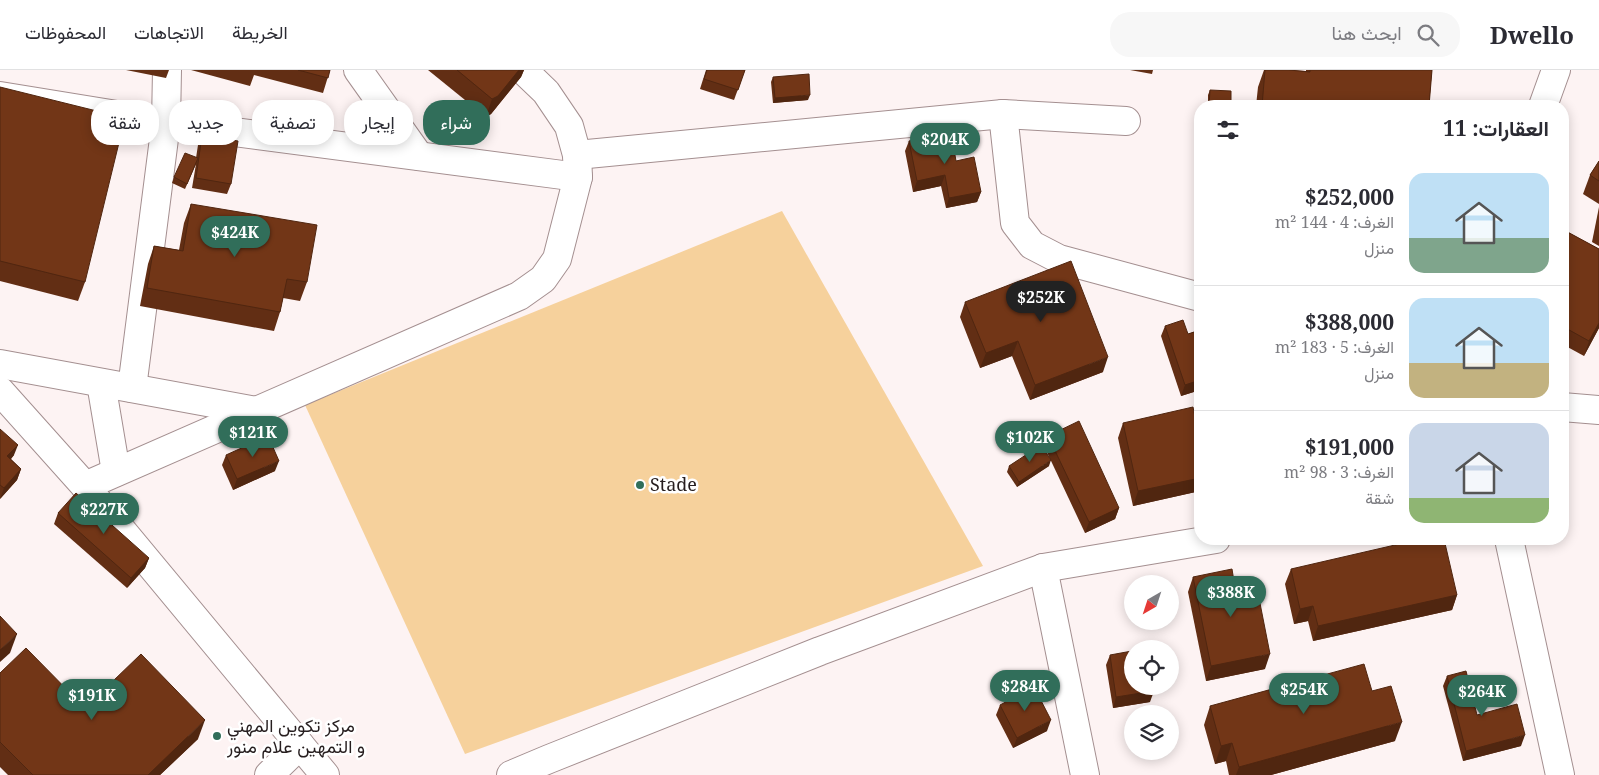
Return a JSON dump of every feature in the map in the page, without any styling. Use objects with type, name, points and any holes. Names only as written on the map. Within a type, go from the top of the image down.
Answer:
[{"type":"street","points":[[132,388],[166,123],[167,70]]},
{"type":"street","points":[[358,70],[418,156]]},
{"type":"street","points":[[85,486],[518,296],[543,280],[557,260],[577,166],[569,126],[546,92],[523,70]]},
{"type":"street","points":[[1545,100],[1556,70]]},
{"type":"street","points":[[0,96],[166,123],[418,156],[577,166],[1002,114],[1126,121]]},
{"type":"street","points":[[1002,114],[1015,223],[1032,245],[1059,259],[1194,295]]},
{"type":"street","points":[[0,364],[256,411]]},
{"type":"street","points":[[101,383],[116,472]]},
{"type":"street","points":[[0,391],[85,486],[325,775]]},
{"type":"street","points":[[1569,408],[1599,410]]},
{"type":"street","points":[[511,775],[550,767],[820,651],[1043,568],[1194,543]]},
{"type":"street","points":[[1509,545],[1560,775]]},
{"type":"street","points":[[1043,568],[1085,775]]},
{"type":"street","points":[[269,775],[300,745]]},
{"type":"shaded area","name":"Stade","points":[[782,211],[983,566],[465,754],[305,405]]},
{"type":"building","points":[[298,70],[330,70],[328,78]]},
{"type":"building","points":[[457,70],[519,70],[498,96],[492,99]]},
{"type":"building","points":[[707,70],[745,70],[738,90],[704,79]]},
{"type":"building","points":[[1265,70],[1310,72],[1310,70],[1432,70],[1430,100],[1262,100]]},
{"type":"building","points":[[809,74],[810,95],[775,98],[773,77]]},
{"type":"building","points":[[0,87],[91,110],[91,145],[118,145],[85,282],[0,261]]},
{"type":"building","points":[[1210,90],[1231,91],[1231,100],[1209,100]]},
{"type":"building","points":[[951,132],[956,161],[974,157],[981,192],[949,198],[945,175],[917,181],[909,141]]},
{"type":"building","points":[[201,145],[237,145],[231,184],[196,178]]},
{"type":"building","points":[[185,153],[198,158],[187,184],[174,177]]},
{"type":"building","points":[[1599,161],[1599,181],[1590,175]]},
{"type":"building","points":[[191,204],[317,225],[307,282],[287,279],[280,312],[147,288],[154,246],[183,251]]},
{"type":"building","points":[[1569,233],[1599,249],[1599,323],[1589,341],[1569,330]]},
{"type":"building","points":[[1071,261],[1108,357],[1035,385],[1018,341],[986,353],[965,302]]},
{"type":"building","points":[[1183,320],[1188,334],[1194,332],[1194,382],[1185,385],[1165,326]]},
{"type":"building","points":[[1193,407],[1194,479],[1138,491],[1123,423]]},
{"type":"building","points":[[1079,421],[1119,508],[1089,522],[1048,436]]},
{"type":"building","points":[[0,429],[18,445],[7,456],[21,469],[4,488],[0,485]]},
{"type":"building","points":[[268,436],[279,461],[237,479],[226,455]]},
{"type":"building","points":[[1041,445],[1051,460],[1019,482],[1009,466]]},
{"type":"building","points":[[76,493],[149,558],[131,578],[58,513]]},
{"type":"building","points":[[1395,545],[1445,545],[1457,595],[1318,626],[1313,606],[1300,609],[1291,569]]},
{"type":"building","points":[[1232,569],[1235,588],[1256,583],[1270,654],[1211,666],[1193,577]]},
{"type":"building","points":[[0,616],[17,634],[0,650]]},
{"type":"building","points":[[26,648],[85,708],[141,654],[205,720],[148,775],[33,775],[0,742],[0,673]]},
{"type":"building","points":[[1124,652],[1124,695],[1129,695],[1116,697],[1110,655]]},
{"type":"building","points":[[1364,664],[1372,691],[1391,686],[1402,722],[1239,767],[1232,743],[1221,746],[1210,706]]},
{"type":"building","points":[[1466,671],[1477,715],[1517,704],[1525,735],[1466,751],[1447,676]]},
{"type":"building","points":[[1034,687],[1051,720],[1017,738],[1000,705]]},
{"type":"place","name":"Stade","points":[[640,485]]},
{"type":"place","name":"مركز تكوين المهني و التمهين علام منور","points":[[217,736]]}]
